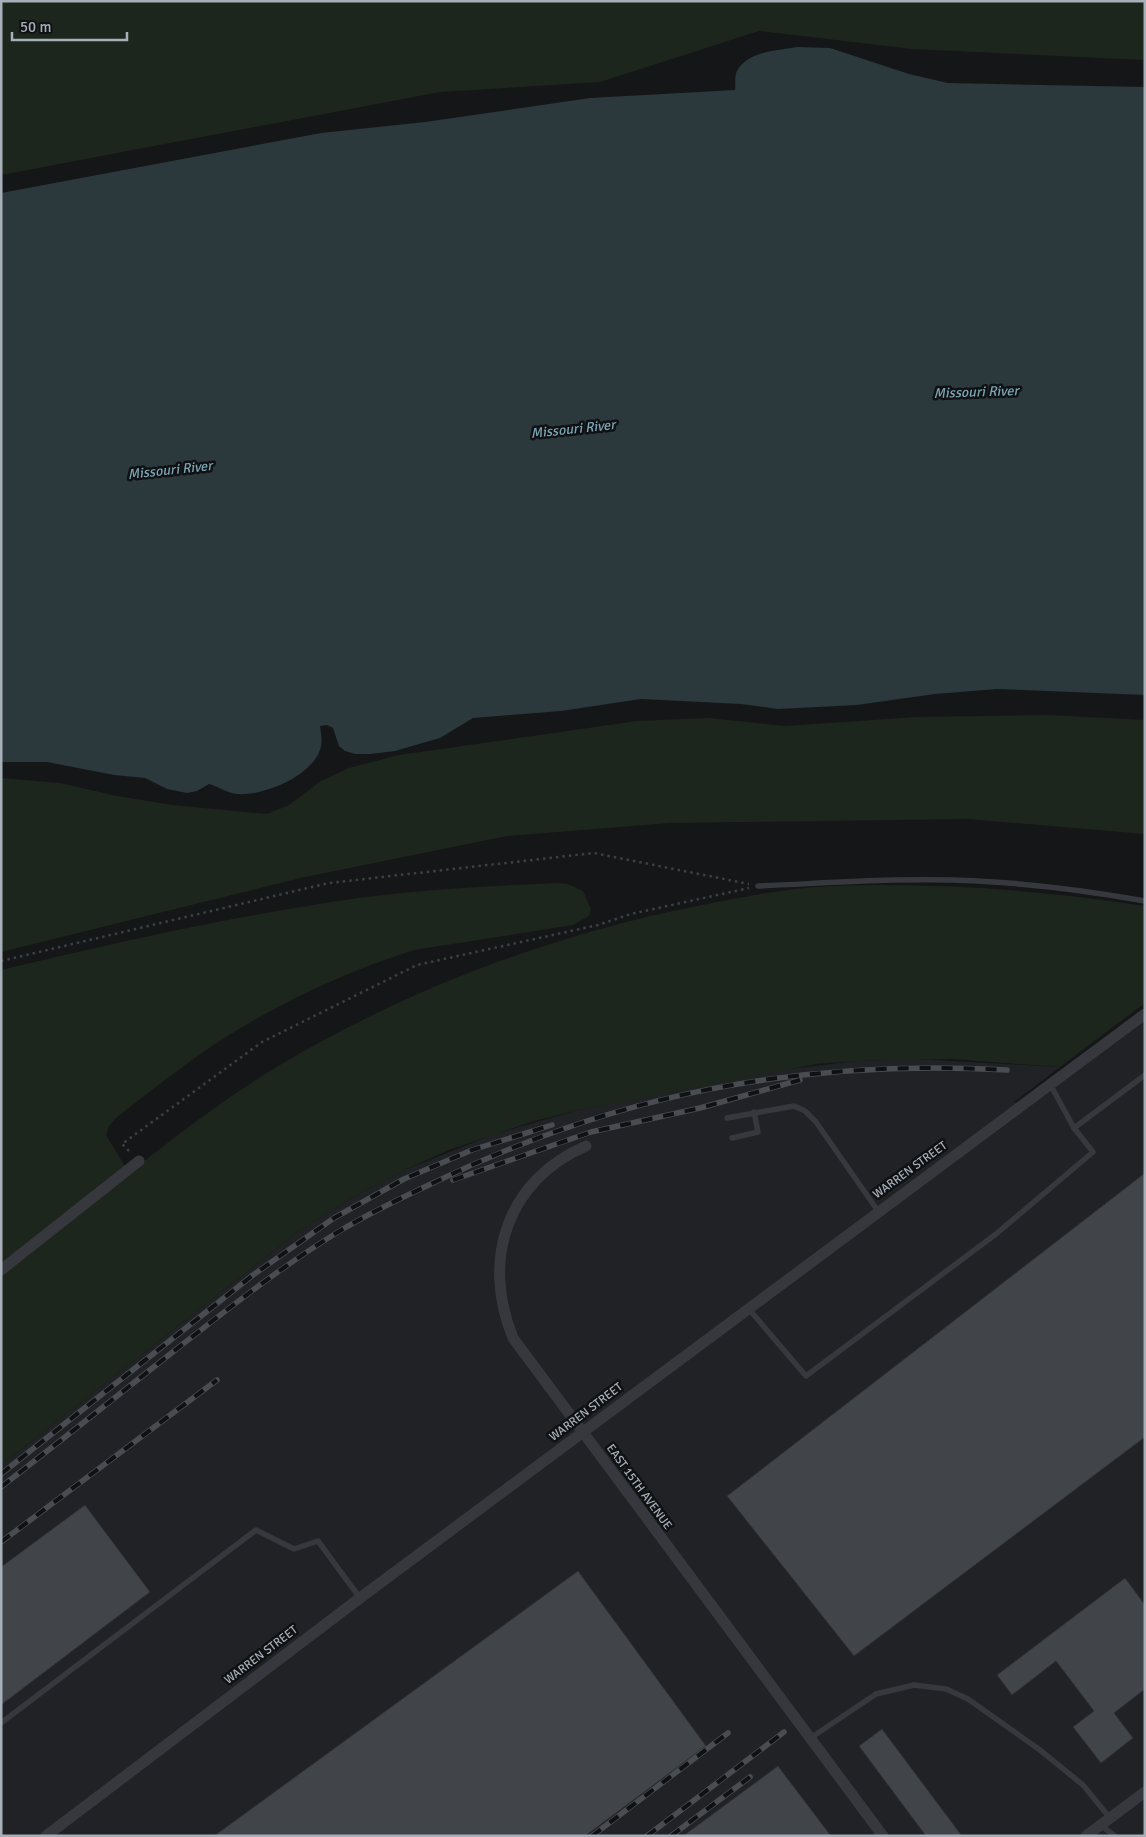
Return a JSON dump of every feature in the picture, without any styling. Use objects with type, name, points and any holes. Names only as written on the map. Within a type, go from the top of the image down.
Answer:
[{"type":"street","name":"WARREN STREET","points":[[46,1836],[360,1598],[1145,1014]]},
{"type":"street","name":"EAST 15TH AVENUE","points":[[586,1146],[556,1162],[540,1176],[514,1212],[505,1234],[499,1257],[498,1281],[504,1316],[513,1338],[883,1836]]},
{"type":"street","points":[[1,1270],[138,1161]]},
{"type":"street","points":[[1086,1836],[1145,1792]]},
{"type":"lane","points":[[758,886],[867,881],[977,881],[1082,889],[1145,901]]},
{"type":"lane","points":[[1074,1128],[1145,1075]]},
{"type":"lane","points":[[748,1308],[806,1376],[996,1234],[1093,1152],[1074,1128],[1050,1084]]},
{"type":"lane","points":[[727,1118],[794,1106],[805,1111],[816,1122],[878,1211]]},
{"type":"lane","points":[[732,1138],[758,1132],[754,1112]]},
{"type":"lane","points":[[1,1723],[256,1530],[294,1549],[318,1541],[360,1598]]},
{"type":"lane","points":[[809,1738],[876,1694],[914,1685],[946,1689],[968,1699],[1040,1750],[1083,1785],[1110,1818]]},
{"type":"lane","points":[[1100,1825],[1115,1836]]},
{"type":"path","points":[[1,962],[329,883],[594,853],[758,886]]},
{"type":"path","points":[[138,1161],[122,1144],[262,1042],[417,965],[598,925],[631,914],[758,886]]},
{"type":"shaded area","points":[[1,1],[1145,1],[1145,60],[912,49],[759,31],[600,82],[440,92],[1,175]]},
{"type":"shaded area","points":[[1047,715],[1145,720],[1145,834],[968,819],[669,823],[507,836],[305,877],[1,952],[1,778],[60,783],[117,796],[172,805],[267,814],[289,805],[321,781],[349,768],[399,755],[637,721],[708,718],[785,726],[917,717]]},
{"type":"shaded area","points":[[555,883],[568,884],[583,891],[591,909],[589,916],[573,925],[414,950],[338,978],[265,1014],[218,1042],[179,1069],[117,1117],[109,1126],[106,1135],[129,1173],[203,1117],[280,1065],[372,1015],[420,993],[517,955],[567,939],[668,912],[749,896],[830,886],[909,885],[1027,892],[1145,906],[1145,1003],[1060,1067],[951,1059],[816,1064],[575,1111],[534,1121],[449,1150],[355,1196],[299,1231],[1,1465],[1,970],[183,929],[320,904],[413,892]]},
{"type":"shaded area","points":[[1145,1014],[1145,1836],[1,1836],[1,1465],[299,1231],[355,1196],[407,1169],[492,1135],[575,1111],[772,1071],[857,1061],[917,1059],[1060,1067],[1014,1102],[1025,1102]]},
{"type":"water","name":"Missouri River","points":[[798,47],[830,48],[909,74],[948,83],[1145,87],[1145,695],[997,689],[935,694],[857,705],[778,709],[741,704],[641,699],[561,711],[473,718],[440,738],[395,751],[370,754],[355,754],[345,751],[339,746],[333,728],[327,725],[320,726],[322,741],[320,750],[307,768],[297,776],[273,788],[249,794],[226,791],[209,784],[197,791],[187,793],[167,789],[145,778],[114,775],[47,762],[1,762],[1,193],[321,133],[425,122],[590,98],[735,90],[736,73],[748,59],[764,53]]},
{"type":"building","points":[[1145,1173],[1145,1437],[854,1656],[727,1496]]},
{"type":"building","points":[[85,1505],[150,1592],[1,1705],[1,1567]]},
{"type":"building","points":[[578,1571],[706,1746],[585,1836],[214,1836]]},
{"type":"building","points":[[1125,1578],[1145,1605],[1145,1689],[1114,1713],[1133,1738],[1101,1763],[1073,1727],[1094,1711],[1056,1661],[1012,1695],[997,1675]]},
{"type":"building","points":[[882,1729],[962,1836],[926,1836],[859,1746]]},
{"type":"building","points":[[778,1766],[831,1836],[683,1836]]},
{"type":"railway","points":[[1,1487],[215,1319],[299,1257],[376,1211],[503,1152],[572,1126],[642,1105],[712,1089],[784,1077],[857,1070],[931,1068],[1007,1070]]},
{"type":"railway","points":[[453,1180],[591,1132],[700,1108],[800,1080]]},
{"type":"railway","points":[[1,1474],[253,1275],[334,1218],[404,1179],[472,1150],[552,1125]]},
{"type":"railway","points":[[1,1542],[217,1380]]},
{"type":"railway","points":[[647,1836],[784,1732]]},
{"type":"railway","points":[[592,1836],[728,1733]]},
{"type":"railway","points":[[671,1836],[750,1777]]}]
